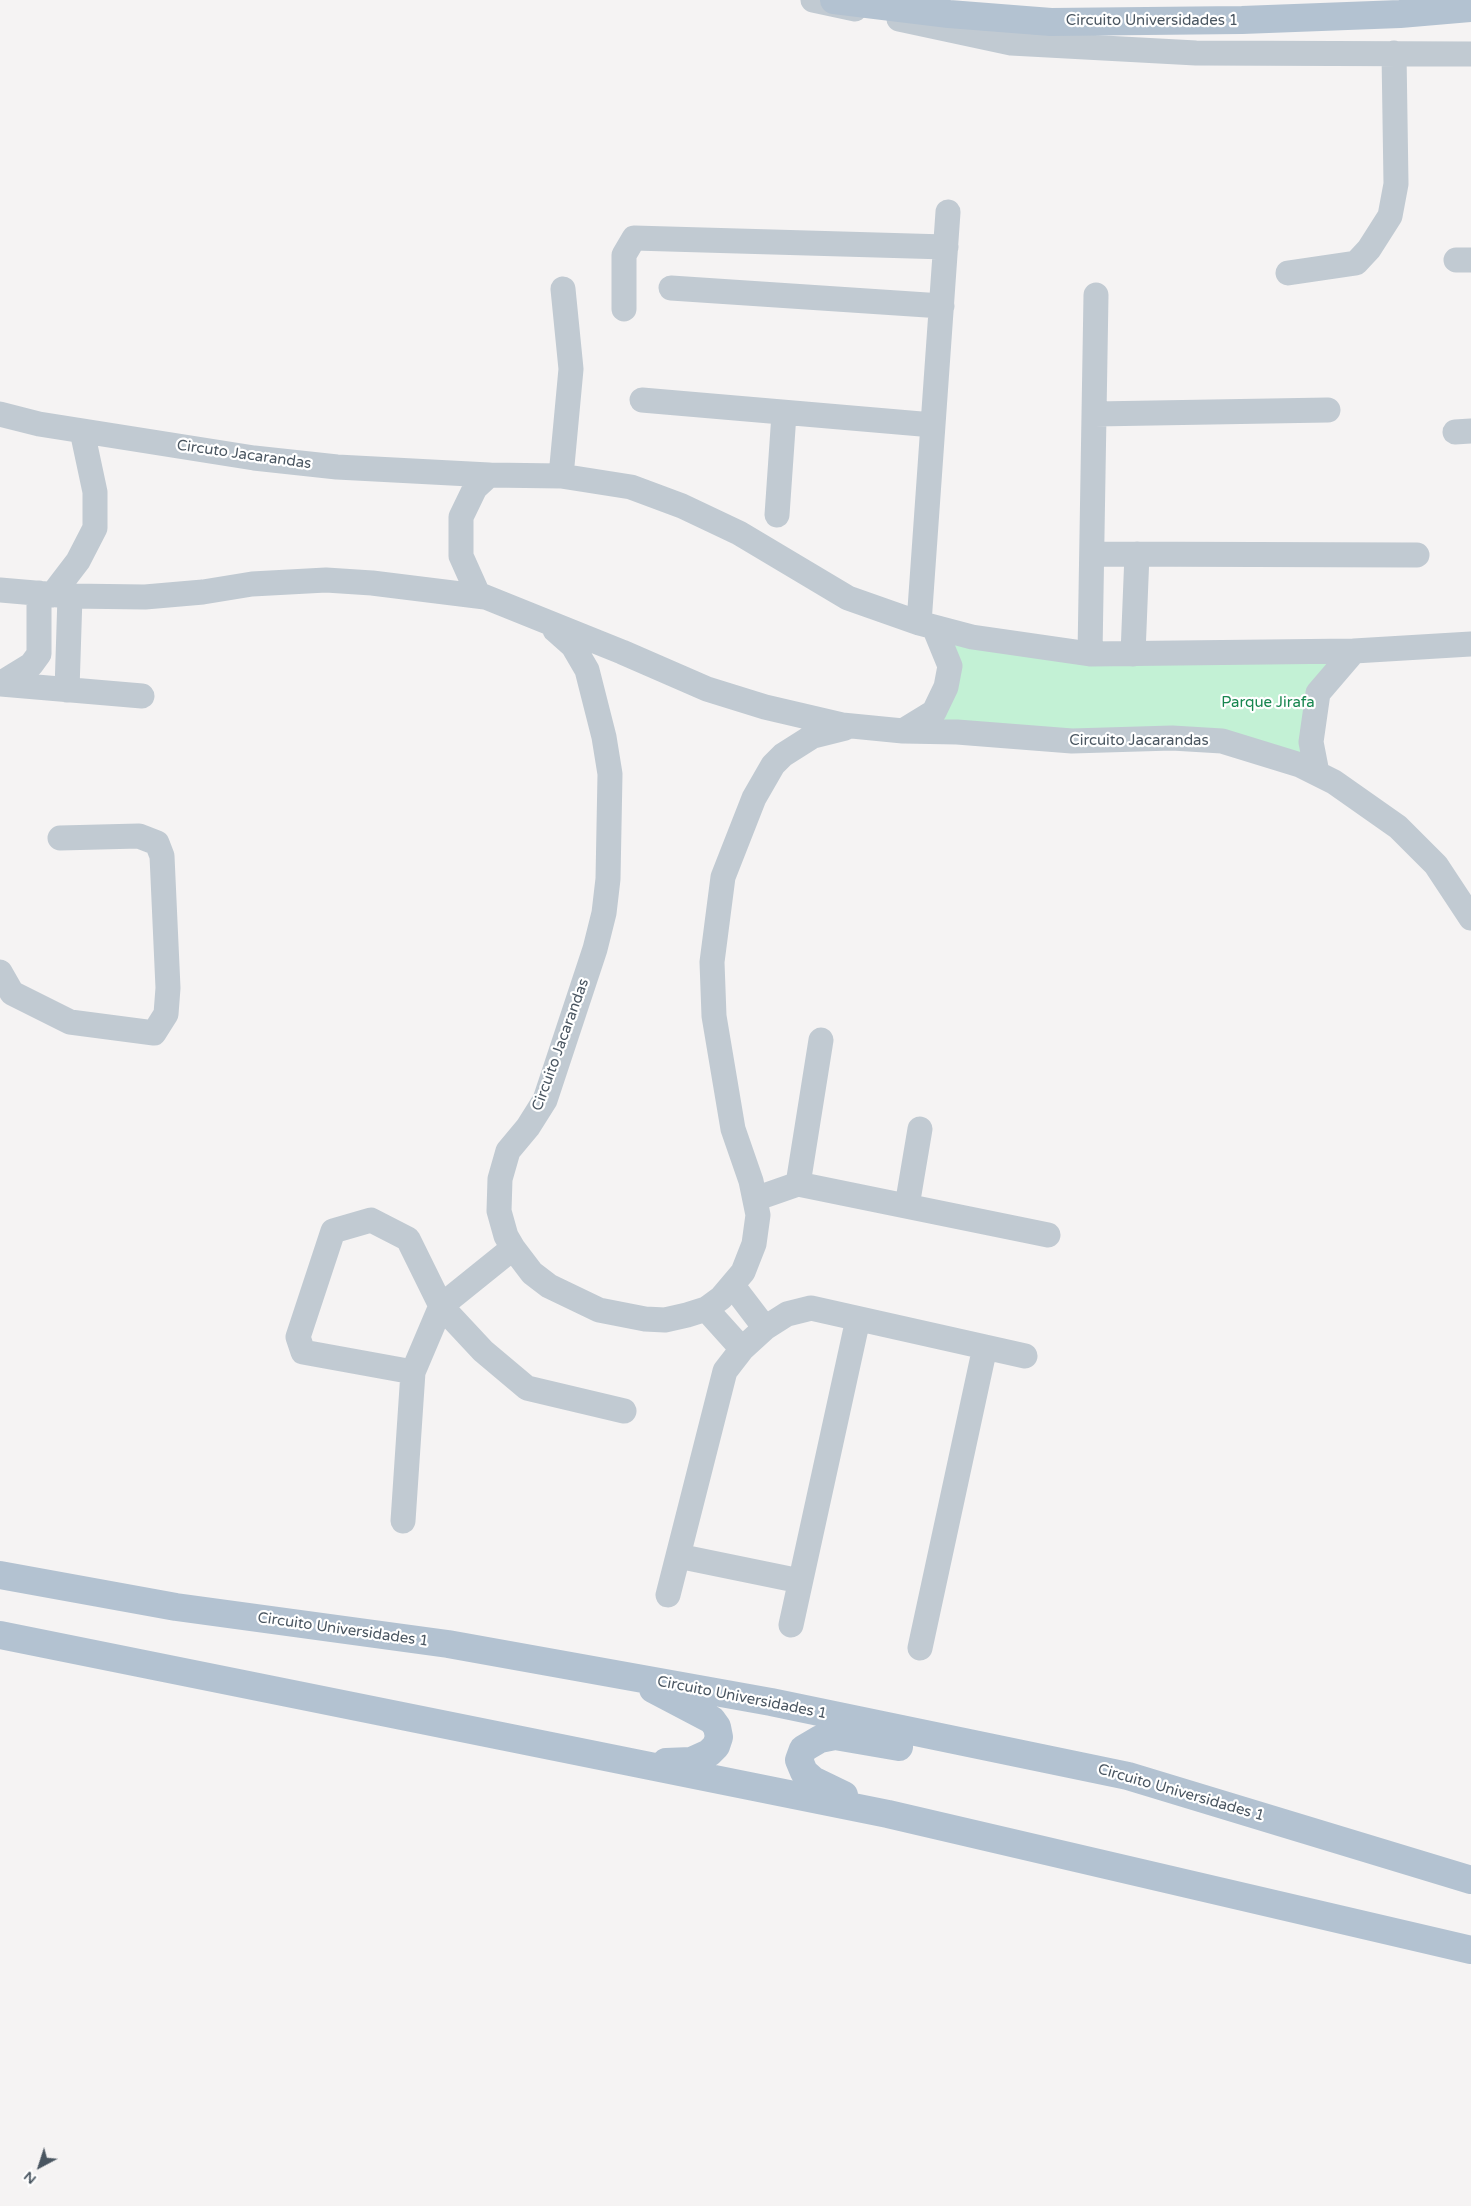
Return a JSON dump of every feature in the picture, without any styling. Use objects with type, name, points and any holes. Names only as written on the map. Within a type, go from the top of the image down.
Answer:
[{"type":"main road","name":"Circuito Universidades 1","points":[[834,0],[949,14],[1051,22],[1242,20],[1400,14],[1471,8]]},
{"type":"main road","points":[[1051,22],[1180,8],[1196,0]]},
{"type":"main road","points":[[1276,0],[1287,5],[1400,14]]},
{"type":"main road","name":"Circuito Universidades 1","points":[[0,1575],[176,1607],[448,1644],[770,1702],[1128,1776],[1471,1880]]},
{"type":"main road","points":[[0,1635],[888,1814],[1471,1950]]},
{"type":"main road","points":[[610,1757],[671,1763],[691,1761],[709,1753],[716,1746],[719,1737],[717,1727],[712,1720],[626,1676]]},
{"type":"main road","points":[[888,1814],[813,1780],[804,1772],[799,1760],[804,1749],[820,1739],[835,1736],[1085,1780],[1128,1776]]},
{"type":"street","points":[[814,0],[1011,43],[1196,53],[1471,54]]},
{"type":"street","points":[[1288,273],[1356,263],[1369,249],[1390,216],[1396,184],[1394,54]]},
{"type":"street","points":[[902,731],[934,712],[946,687],[950,666],[927,625],[933,426],[948,212]]},
{"type":"street","points":[[624,309],[624,255],[634,238],[946,248]]},
{"type":"street","points":[[671,288],[942,306]]},
{"type":"street","points":[[561,476],[571,369],[564,289]]},
{"type":"street","points":[[1090,654],[1096,295]]},
{"type":"street","points":[[642,400],[933,426]]},
{"type":"street","points":[[1094,414],[1328,410]]},
{"type":"street","name":"Circuto Jacarandas","points":[[0,414],[39,424],[254,458],[328,466],[489,475],[561,476],[631,487],[682,506],[739,533],[848,598],[927,625],[972,637],[1090,654],[1354,651],[1471,644]]},
{"type":"street","points":[[777,515],[784,414]]},
{"type":"street","points":[[0,684],[31,665],[39,654],[54,595],[78,561],[95,528],[94,492],[82,431]]},
{"type":"street","points":[[485,597],[478,594],[461,556],[461,517],[475,488],[489,475]]},
{"type":"street","points":[[1092,554],[1417,555]]},
{"type":"street","points":[[1132,654],[1137,554]]},
{"type":"street","points":[[0,590],[54,595],[154,596],[203,592],[259,584],[326,580],[372,583],[485,597]]},
{"type":"street","points":[[54,595],[67,690]]},
{"type":"street","name":"Circuito Jacarandas","points":[[485,597],[707,689],[765,708],[842,725],[902,731],[957,732],[1072,741],[1172,738],[1222,741],[1265,753],[1317,773],[1365,802],[1398,827],[1436,865],[1471,918]]},
{"type":"street","name":"Circuito Jacarandas","points":[[543,620],[560,633],[578,653],[587,670],[593,688],[610,774],[609,862],[604,913],[595,949],[545,1100],[528,1127],[508,1151],[500,1178],[499,1211],[506,1236],[532,1273],[549,1286],[599,1310],[665,1320],[706,1309],[721,1298],[743,1272],[754,1244],[758,1215],[755,1199],[733,1129],[714,1016],[712,962],[723,877],[754,798],[773,765],[783,755],[813,736],[855,726]]},
{"type":"street","points":[[1428,647],[1471,662]]},
{"type":"street","points":[[1317,773],[1311,742],[1318,693],[1354,651]]},
{"type":"street","points":[[0,684],[142,696]]},
{"type":"street","points":[[0,972],[12,993],[70,1022],[154,1033],[166,1014],[168,988],[162,856],[157,843],[139,836],[60,838]]},
{"type":"street","points":[[798,1184],[821,1040]]},
{"type":"street","points":[[907,1206],[920,1129]]},
{"type":"street","points":[[755,1199],[798,1184],[1048,1235]]},
{"type":"street","points":[[413,1372],[303,1352],[298,1337],[333,1231],[371,1220],[408,1240],[442,1306],[483,1351],[527,1388],[624,1412]]},
{"type":"street","points":[[403,1521],[413,1372],[442,1306],[513,1248]]},
{"type":"street","points":[[732,1286],[765,1328]]},
{"type":"street","points":[[668,1595],[725,1371],[742,1349],[765,1328],[787,1314],[811,1308],[1025,1356]]},
{"type":"street","points":[[706,1309],[742,1349]]},
{"type":"street","points":[[791,1625],[858,1320]]},
{"type":"street","points":[[920,1648],[985,1347]]},
{"type":"street","points":[[678,1556],[800,1581]]},
{"type":"green space","name":"Parque Jirafa","points":[[934,627],[972,637],[1354,651],[1318,701],[1317,773],[1265,753],[903,731],[946,687]]}]
